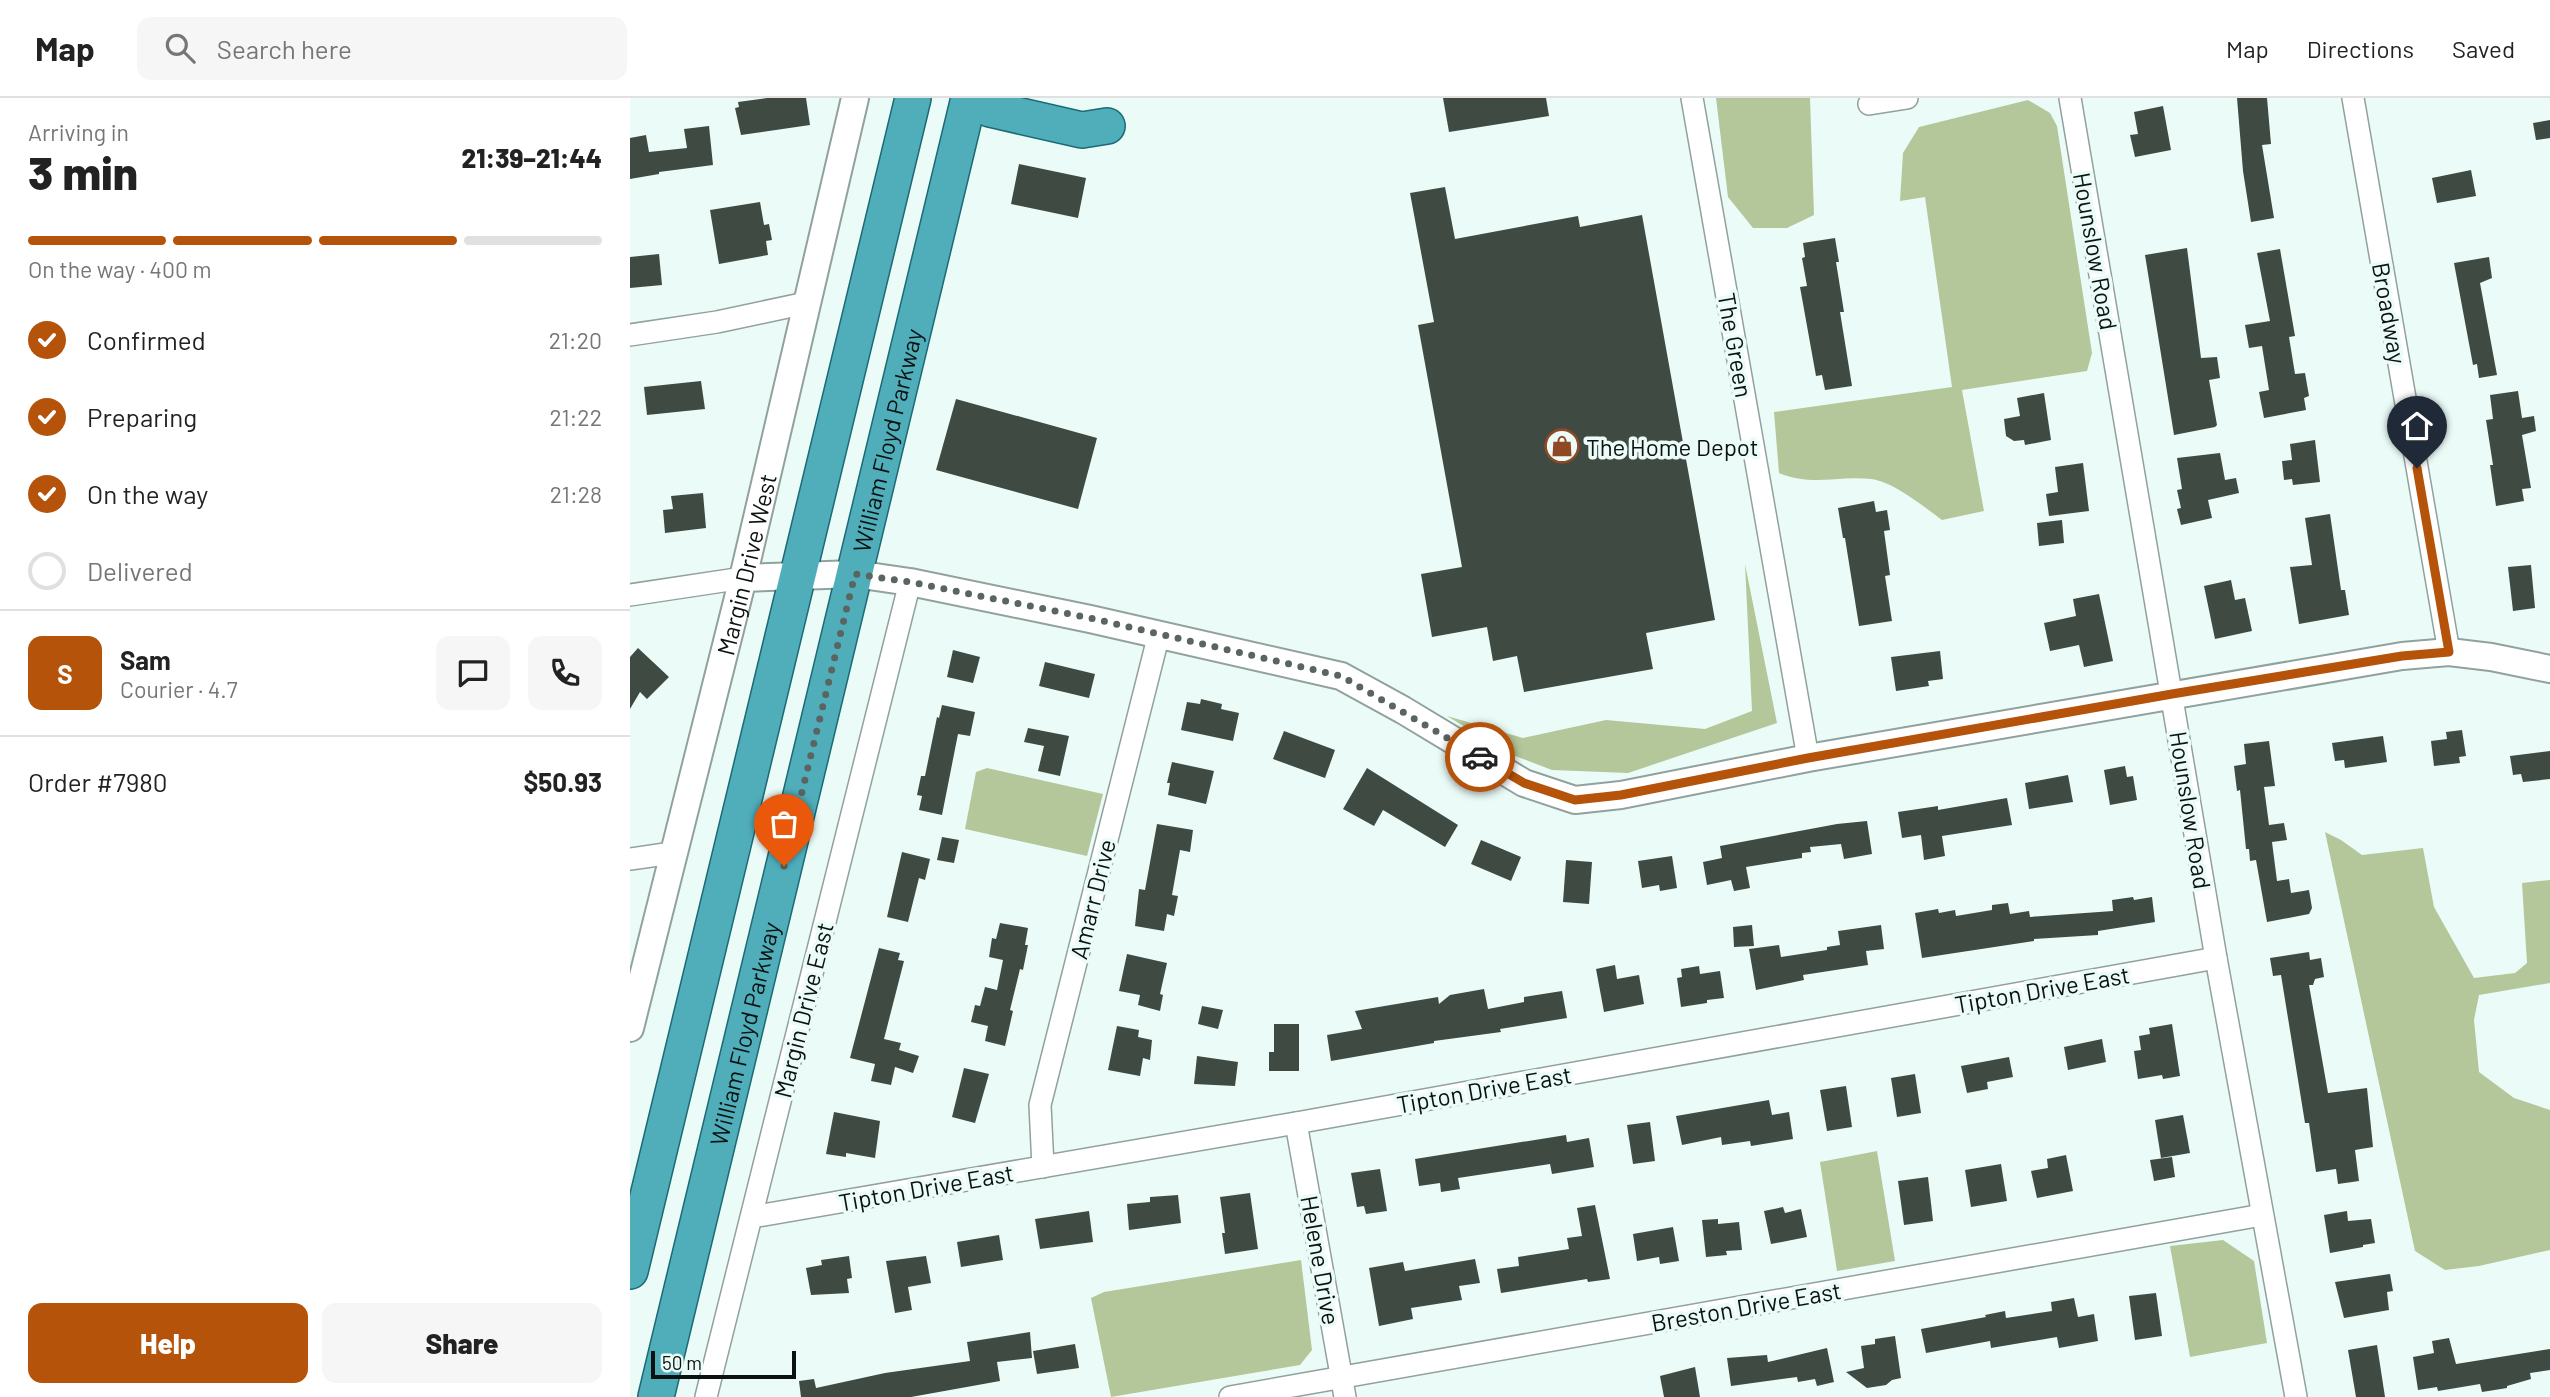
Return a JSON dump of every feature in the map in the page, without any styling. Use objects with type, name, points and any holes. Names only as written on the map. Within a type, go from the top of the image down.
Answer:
[{"type":"highway","name":"William Floyd Parkway","points":[[656,1397],[826,575],[913,98]]},
{"type":"highway","name":"William Floyd Parkway","points":[[630,1271],[826,575],[969,98]]},
{"type":"highway","points":[[969,98],[990,109],[1082,130],[1107,126],[1086,111],[1037,98]]},
{"type":"street","name":"Margin Drive West","points":[[630,1028],[743,578],[855,98]]},
{"type":"street","name":"The Green","points":[[1692,98],[1808,758]]},
{"type":"street","points":[[1869,104],[1907,98]]},
{"type":"street","name":"Hounslow Road","points":[[2070,98],[2216,958],[2296,1397]]},
{"type":"street","name":"Broadway","points":[[2353,98],[2449,652]]},
{"type":"street","points":[[630,335],[717,322],[806,303]]},
{"type":"street","points":[[630,595],[743,578],[826,575],[910,582],[1159,634],[1341,676],[1524,783],[1575,800],[1621,795],[1808,758],[2402,656],[2449,652],[2550,669]]},
{"type":"street","name":"Margin Drive East","points":[[706,1397],[910,582]]},
{"type":"street","name":"Amarr Drive","points":[[1043,1167],[1040,1105],[1159,634]]},
{"type":"street","points":[[630,859],[672,853]]},
{"type":"street","name":"Tipton Drive East","points":[[752,1217],[1296,1123],[2216,958]]},
{"type":"street","name":"Helene Drive","points":[[1296,1123],[1343,1387]]},
{"type":"street","name":"Breston Drive East","points":[[1230,1397],[1343,1387],[2262,1215]]},
{"type":"green space","points":[[1716,98],[1810,98],[1814,215],[1787,228],[1753,228],[1728,197]]},
{"type":"green space","points":[[2028,100],[2050,113],[2057,126],[2092,353],[2087,371],[1962,390],[1984,511],[1942,520],[1908,495],[1880,481],[1859,478],[1815,480],[1779,473],[1774,412],[1952,387],[1925,197],[1900,201],[1903,153],[1919,127]]},
{"type":"green space","points":[[1745,564],[1777,723],[1628,773],[1552,770],[1510,754],[1447,716],[1523,738],[1606,720],[1705,729],[1752,711]]},
{"type":"green space","points":[[987,768],[1103,794],[1087,856],[965,829],[976,772]]},
{"type":"green space","points":[[2325,832],[2362,855],[2423,848],[2434,907],[2474,978],[2515,973],[2527,963],[2522,883],[2550,880],[2550,983],[2479,995],[2474,1020],[2479,1072],[2514,1098],[2550,1110],[2550,1250],[2479,1266],[2445,1270],[2415,1251]]},
{"type":"green space","points":[[1877,1151],[1895,1261],[1837,1271],[1820,1162]]},
{"type":"green space","points":[[2223,1240],[2254,1261],[2267,1343],[2190,1357],[2170,1246]]},
{"type":"green space","points":[[1301,1260],[1312,1350],[1300,1365],[1111,1397],[1091,1298],[1104,1292]]},
{"type":"building","points":[[767,98],[806,98],[810,125],[741,135],[735,108],[739,107],[738,102]]},
{"type":"building","points":[[1443,98],[1546,98],[1549,116],[1449,132]]},
{"type":"building","points":[[2237,98],[2267,98],[2271,144],[2262,145],[2274,218],[2251,222],[2243,171]]},
{"type":"building","points":[[2163,106],[2171,150],[2135,157],[2130,135],[2138,134],[2134,112]]},
{"type":"building","points":[[2550,120],[2550,138],[2536,140],[2533,123]]},
{"type":"building","points":[[709,126],[713,165],[630,179],[630,138],[646,135],[649,152],[687,148],[684,129]]},
{"type":"building","points":[[1019,164],[1086,178],[1078,218],[1011,204]]},
{"type":"building","points":[[2471,170],[2476,196],[2437,203],[2432,178]]},
{"type":"building","name":"The Home Depot","points":[[1445,187],[1455,239],[1578,216],[1580,227],[1642,215],[1715,620],[1646,633],[1653,669],[1524,692],[1517,656],[1493,661],[1487,627],[1432,637],[1421,574],[1462,567],[1418,325],[1434,322],[1410,193]]},
{"type":"building","points":[[760,202],[764,225],[769,224],[772,240],[766,241],[768,255],[719,264],[710,210]]},
{"type":"building","points":[[1835,238],[1844,312],[1840,312],[1852,386],[1825,390],[1822,375],[1816,376],[1800,287],[1807,286],[1802,258],[1805,257],[1803,243]]},
{"type":"building","points":[[2187,248],[2201,358],[2217,357],[2220,378],[2209,380],[2217,425],[2174,435],[2145,255]]},
{"type":"building","points":[[2280,249],[2295,336],[2289,337],[2295,374],[2305,373],[2309,396],[2304,398],[2306,410],[2264,418],[2259,392],[2269,390],[2262,346],[2249,348],[2245,325],[2270,321],[2257,253]]},
{"type":"building","points":[[659,254],[662,285],[630,288],[630,257]]},
{"type":"building","points":[[2489,257],[2492,278],[2480,283],[2497,375],[2479,378],[2477,364],[2473,365],[2454,263]]},
{"type":"building","points":[[701,381],[705,409],[647,415],[644,387]]},
{"type":"building","points":[[2518,391],[2522,418],[2534,416],[2536,431],[2522,435],[2531,488],[2522,489],[2524,501],[2496,506],[2486,420],[2493,419],[2490,395]]},
{"type":"building","points":[[2044,393],[2051,440],[2025,445],[2024,440],[2014,441],[2006,436],[2004,419],[2020,416],[2017,398]]},
{"type":"building","points":[[956,399],[1097,438],[1078,509],[936,470]]},
{"type":"building","points":[[2315,440],[2320,482],[2293,485],[2292,479],[2284,480],[2282,461],[2292,460],[2290,444]]},
{"type":"building","points":[[2220,453],[2225,480],[2236,478],[2239,493],[2208,500],[2212,518],[2181,525],[2177,509],[2181,508],[2177,490],[2182,489],[2177,458]]},
{"type":"building","points":[[2083,463],[2089,511],[2049,516],[2046,494],[2058,492],[2055,467]]},
{"type":"building","points":[[703,493],[706,528],[665,533],[663,510],[673,509],[671,496]]},
{"type":"building","points":[[1874,501],[1876,512],[1887,510],[1890,530],[1884,531],[1890,575],[1885,576],[1892,621],[1859,626],[1838,508]]},
{"type":"building","points":[[2330,514],[2341,590],[2345,590],[2349,615],[2299,624],[2290,567],[2312,565],[2305,518]]},
{"type":"building","points":[[2062,520],[2064,543],[2039,546],[2037,523]]},
{"type":"building","points":[[2531,565],[2535,608],[2513,611],[2508,567]]},
{"type":"building","points":[[2231,580],[2235,600],[2245,598],[2252,631],[2215,639],[2204,586]]},
{"type":"building","points":[[2099,594],[2113,661],[2084,667],[2079,645],[2050,651],[2044,623],[2076,616],[2073,599]]},
{"type":"building","points":[[638,648],[669,677],[647,699],[640,692],[630,709],[630,657]]},
{"type":"building","points":[[953,650],[980,657],[973,683],[947,677]]},
{"type":"building","points":[[1940,651],[1943,679],[1928,681],[1929,686],[1896,691],[1891,657]]},
{"type":"building","points":[[1045,662],[1095,674],[1089,698],[1039,686]]},
{"type":"building","points":[[1201,699],[1222,704],[1221,709],[1239,713],[1233,741],[1181,730],[1187,702],[1200,704]]},
{"type":"building","points":[[942,705],[975,712],[970,736],[958,734],[942,815],[919,810],[922,796],[917,795],[921,776],[925,776]]},
{"type":"building","points":[[1028,728],[1069,736],[1060,776],[1038,771],[1044,746],[1024,742]]},
{"type":"building","points":[[2462,730],[2466,756],[2459,757],[2460,763],[2434,766],[2431,741],[2447,739],[2446,732]]},
{"type":"building","points":[[1284,731],[1335,750],[1325,778],[1273,759]]},
{"type":"building","points":[[2383,736],[2387,762],[2345,768],[2344,760],[2335,761],[2332,743]]},
{"type":"building","points":[[2269,741],[2275,786],[2264,787],[2269,825],[2284,823],[2287,840],[2272,842],[2277,881],[2289,879],[2291,893],[2309,890],[2312,908],[2309,914],[2267,922],[2256,860],[2250,861],[2249,849],[2246,849],[2240,790],[2237,791],[2234,766],[2246,764],[2244,744]]},
{"type":"building","points":[[2550,751],[2550,779],[2523,782],[2521,774],[2513,775],[2510,756]]},
{"type":"building","points":[[1172,762],[1214,771],[1206,804],[1168,795],[1170,783],[1167,783]]},
{"type":"building","points":[[2125,766],[2127,777],[2133,776],[2137,800],[2110,805],[2104,770]]},
{"type":"building","points":[[1367,768],[1458,825],[1445,847],[1383,810],[1374,826],[1343,809]]},
{"type":"building","points":[[2068,775],[2073,802],[2029,809],[2025,783]]},
{"type":"building","points":[[2007,798],[2012,825],[1942,836],[1945,856],[1924,860],[1921,835],[1902,838],[1898,812],[1938,806],[1938,810]]},
{"type":"building","points":[[1867,821],[1872,854],[1844,859],[1841,844],[1810,847],[1811,852],[1802,853],[1802,858],[1746,867],[1750,888],[1734,891],[1731,880],[1707,885],[1703,862],[1722,858],[1720,846]]},
{"type":"building","points":[[1157,824],[1193,830],[1190,852],[1180,850],[1172,895],[1178,896],[1174,916],[1167,914],[1164,931],[1135,926],[1139,889],[1145,890]]},
{"type":"building","points":[[942,837],[959,840],[954,863],[937,860]]},
{"type":"building","points":[[1481,840],[1521,857],[1511,881],[1471,864]]},
{"type":"building","points":[[902,852],[930,859],[925,880],[919,878],[908,922],[887,917]]},
{"type":"building","points":[[1672,856],[1677,888],[1660,891],[1659,885],[1642,888],[1638,861]]},
{"type":"building","points":[[1566,860],[1592,862],[1589,904],[1563,902]]},
{"type":"building","points":[[2133,897],[2134,900],[2152,897],[2155,922],[2098,931],[2098,935],[2034,939],[1922,958],[1915,913],[1938,909],[1939,913],[1955,910],[1956,916],[1992,910],[1992,905],[2008,903],[2010,914],[2029,911],[2030,917],[2113,911],[2112,900]]},
{"type":"building","points":[[1000,923],[1028,928],[1025,945],[1028,945],[1010,1010],[1013,1011],[1005,1046],[985,1041],[988,1026],[971,1022],[975,1005],[980,1006],[985,987],[997,990],[1003,960],[989,957],[992,938],[996,939]]},
{"type":"building","points":[[1752,925],[1754,946],[1734,947],[1733,927]]},
{"type":"building","points":[[1881,925],[1884,949],[1866,951],[1868,965],[1803,975],[1804,980],[1756,990],[1749,949],[1779,945],[1781,957],[1827,950],[1827,947],[1840,945],[1838,931]]},
{"type":"building","points":[[879,948],[900,953],[898,960],[904,961],[884,1039],[901,1043],[899,1050],[919,1056],[913,1073],[895,1067],[891,1085],[871,1081],[875,1064],[850,1058]]},
{"type":"building","points":[[2309,952],[2310,960],[2321,958],[2324,977],[2315,979],[2313,985],[2309,985],[2328,1093],[2367,1088],[2373,1147],[2355,1150],[2359,1181],[2338,1184],[2336,1169],[2316,1172],[2309,1123],[2305,1123],[2281,975],[2273,976],[2270,958]]},
{"type":"building","points":[[1127,954],[1167,963],[1160,994],[1163,995],[1160,1011],[1138,1005],[1140,995],[1119,991]]},
{"type":"building","points":[[1615,965],[1617,979],[1639,975],[1644,1004],[1604,1012],[1596,969]]},
{"type":"building","points":[[1699,966],[1700,974],[1720,971],[1724,998],[1681,1007],[1677,978],[1682,977],[1681,969]]},
{"type":"building","points":[[1484,989],[1488,1009],[1524,1002],[1524,997],[1562,991],[1567,1018],[1331,1061],[1327,1035],[1362,1029],[1355,1011],[1438,997],[1439,1004],[1450,995]]},
{"type":"building","points":[[1202,1006],[1223,1010],[1218,1029],[1198,1024]]},
{"type":"building","points":[[1274,1024],[1299,1024],[1299,1071],[1269,1071],[1269,1052],[1274,1052]]},
{"type":"building","points":[[2172,1024],[2180,1076],[2163,1079],[2162,1075],[2138,1079],[2134,1051],[2141,1050],[2139,1036],[2150,1034],[2149,1028]]},
{"type":"building","points":[[1117,1026],[1139,1030],[1138,1037],[1152,1040],[1150,1060],[1143,1058],[1140,1076],[1108,1070]]},
{"type":"building","points":[[2102,1039],[2106,1062],[2068,1070],[2064,1047]]},
{"type":"building","points":[[1197,1056],[1238,1062],[1235,1086],[1194,1084]]},
{"type":"building","points":[[2009,1057],[2013,1077],[1987,1082],[1988,1089],[1967,1093],[1961,1066]]},
{"type":"building","points":[[964,1068],[989,1074],[975,1123],[952,1117]]},
{"type":"building","points":[[1915,1074],[1921,1113],[1897,1117],[1891,1078]]},
{"type":"building","points":[[1846,1086],[1852,1127],[1827,1131],[1820,1090]]},
{"type":"building","points":[[1769,1100],[1772,1115],[1789,1112],[1793,1139],[1751,1146],[1750,1141],[1722,1145],[1721,1137],[1682,1145],[1676,1116]]},
{"type":"building","points":[[834,1112],[880,1121],[875,1158],[846,1153],[846,1157],[826,1154]]},
{"type":"building","points":[[2183,1115],[2190,1153],[2161,1158],[2155,1120]]},
{"type":"building","points":[[1650,1122],[1655,1161],[1633,1164],[1627,1125]]},
{"type":"building","points":[[1566,1135],[1567,1142],[1589,1138],[1594,1167],[1552,1174],[1550,1164],[1458,1178],[1460,1189],[1441,1192],[1440,1183],[1419,1186],[1415,1159]]},
{"type":"building","points":[[2066,1155],[2073,1191],[2037,1198],[2031,1171],[2048,1168],[2047,1159]]},
{"type":"building","points":[[2172,1157],[2175,1177],[2154,1181],[2150,1160]]},
{"type":"building","points":[[2001,1164],[2007,1201],[1971,1207],[1965,1170]]},
{"type":"building","points":[[1380,1169],[1387,1211],[1366,1214],[1364,1206],[1357,1207],[1351,1173]]},
{"type":"building","points":[[1928,1177],[1933,1221],[1904,1225],[1898,1181]]},
{"type":"building","points":[[1250,1193],[1258,1249],[1225,1254],[1220,1197]]},
{"type":"building","points":[[1178,1195],[1181,1223],[1129,1230],[1127,1204],[1150,1202],[1150,1197]]},
{"type":"building","points":[[1595,1205],[1610,1279],[1588,1282],[1587,1279],[1501,1293],[1497,1269],[1519,1266],[1518,1257],[1569,1249],[1567,1238],[1582,1236],[1577,1208]]},
{"type":"building","points":[[1783,1207],[1785,1213],[1801,1209],[1807,1237],[1771,1244],[1764,1211]]},
{"type":"building","points":[[1089,1211],[1093,1242],[1040,1249],[1035,1219]]},
{"type":"building","points":[[2347,1211],[2348,1221],[2371,1219],[2375,1243],[2330,1253],[2324,1215]]},
{"type":"building","points":[[1718,1219],[1718,1224],[1739,1222],[1742,1250],[1706,1257],[1702,1220]]},
{"type":"building","points":[[1673,1227],[1679,1261],[1660,1264],[1659,1257],[1637,1261],[1633,1234]]},
{"type":"building","points":[[999,1235],[1003,1260],[961,1267],[957,1242]]},
{"type":"building","points":[[849,1256],[852,1278],[847,1279],[849,1293],[811,1295],[806,1268],[822,1265],[821,1260]]},
{"type":"building","points":[[926,1256],[931,1283],[908,1287],[912,1310],[895,1313],[886,1261]]},
{"type":"building","points":[[1475,1259],[1480,1283],[1459,1286],[1462,1300],[1411,1308],[1413,1319],[1379,1326],[1369,1268],[1403,1262],[1405,1271]]},
{"type":"building","points":[[2390,1274],[2393,1291],[2387,1292],[2389,1310],[2344,1318],[2335,1282]]},
{"type":"building","points":[[2156,1293],[2162,1336],[2135,1340],[2129,1296]]},
{"type":"building","points":[[2074,1298],[2078,1317],[2094,1314],[2098,1341],[2059,1348],[2057,1337],[1991,1348],[1990,1341],[1926,1353],[1921,1329],[2005,1311],[2006,1318],[2052,1311],[2051,1302]]},
{"type":"building","points":[[1030,1332],[1032,1358],[997,1362],[1000,1381],[911,1397],[801,1397],[799,1381],[814,1379],[816,1388],[885,1373],[970,1361],[967,1342]]},
{"type":"building","points":[[1895,1336],[1901,1378],[1886,1385],[1867,1388],[1846,1372],[1864,1368],[1861,1346],[1875,1344],[1875,1339]]},
{"type":"building","points":[[2449,1338],[2456,1364],[2550,1349],[2550,1370],[2530,1373],[2531,1379],[2507,1388],[2482,1392],[2480,1384],[2438,1391],[2437,1387],[2418,1390],[2413,1357],[2434,1353],[2432,1341]]},
{"type":"building","points":[[1075,1344],[1079,1368],[1037,1374],[1033,1351]]},
{"type":"building","points":[[2377,1345],[2385,1397],[2356,1397],[2348,1350]]},
{"type":"building","points":[[1827,1348],[1834,1382],[1817,1386],[1815,1379],[1798,1382],[1797,1377],[1731,1386],[1727,1358],[1767,1355],[1768,1362]]},
{"type":"building","points":[[1695,1367],[1700,1397],[1664,1397],[1660,1376]]},
{"type":"way so far","points":[[784,866],[855,574],[910,582],[1090,618],[1341,676],[1480,757]]},
{"type":"place","name":"The Home Depot","points":[[1562,446]]},
{"type":"route","points":[[1480,757],[1524,783],[1575,800],[1621,795],[1808,758],[2172,694],[2402,656],[2449,652],[2417,468]]}]
